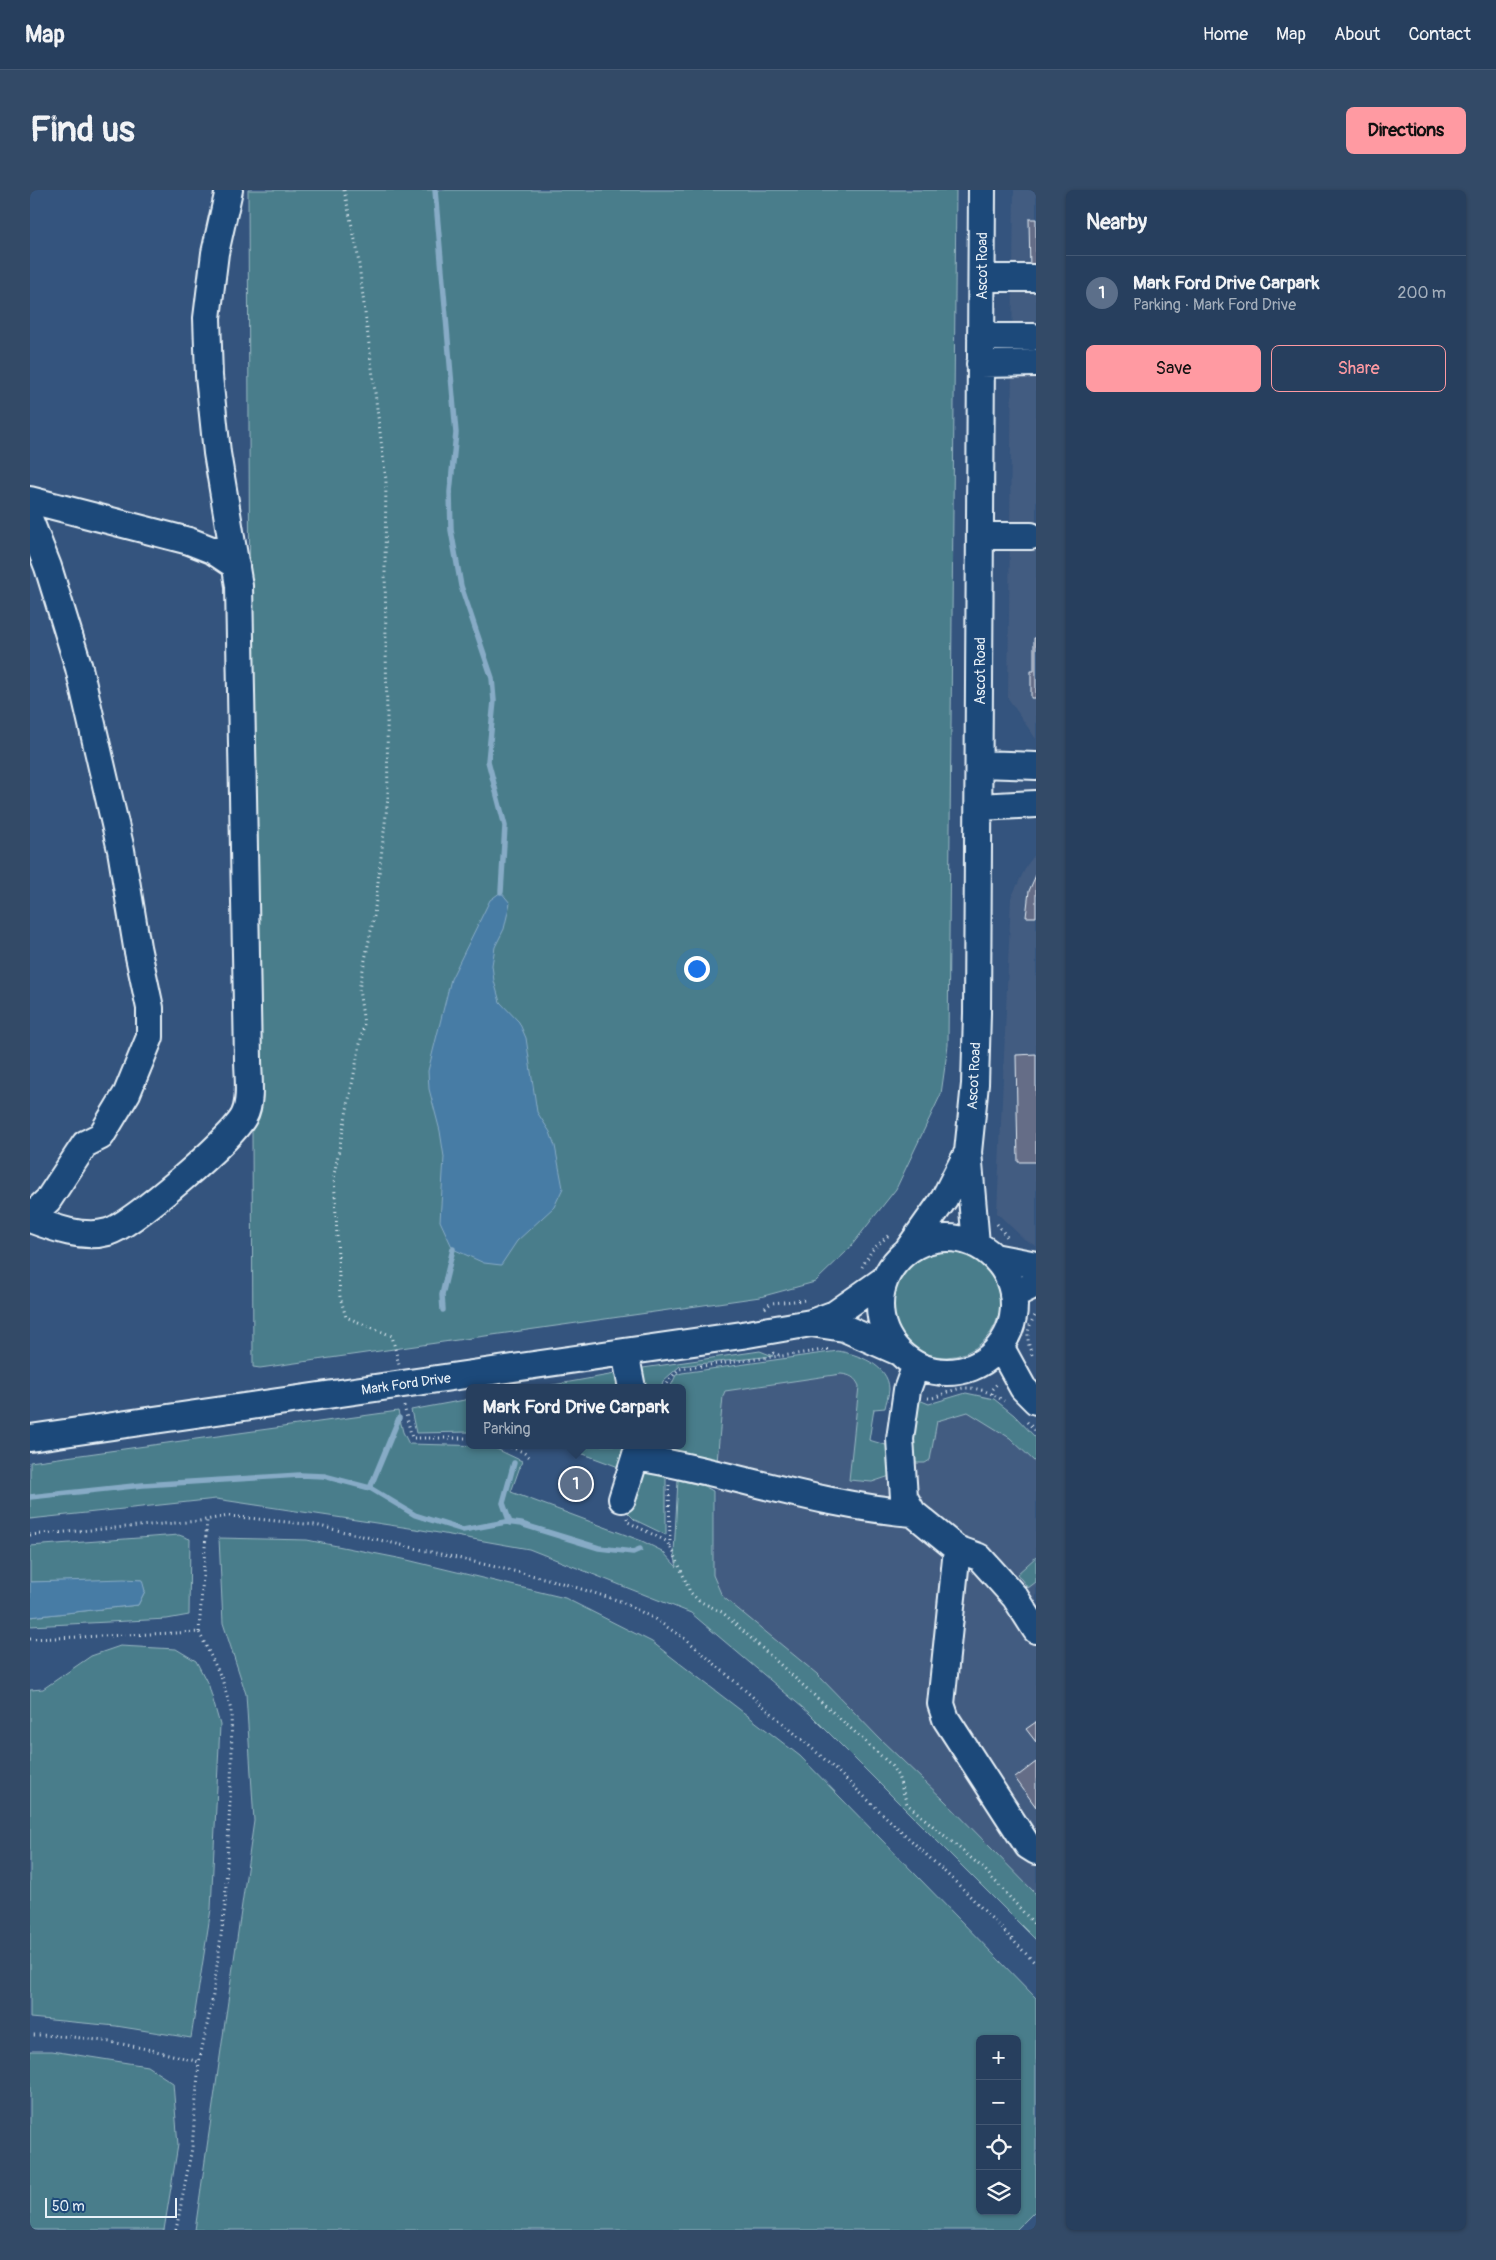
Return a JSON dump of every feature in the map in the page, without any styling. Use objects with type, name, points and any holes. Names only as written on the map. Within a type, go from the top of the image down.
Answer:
[{"type":"street","points":[[30,521],[48,567],[79,668],[121,850],[137,947],[150,1008],[150,1037],[127,1093],[101,1136],[85,1144],[48,1200],[30,1218],[54,1228],[90,1234],[109,1232],[147,1208],[233,1132],[245,1115],[248,1097],[246,897],[239,586],[217,453],[208,376],[207,318],[215,253],[229,190]]},
{"type":"street","name":"Ascot Road","points":[[982,190],[980,764],[975,1084],[968,1152],[994,1248]]},
{"type":"street","points":[[982,278],[1033,278]]},
{"type":"street","points":[[981,337],[1034,337]]},
{"type":"street","points":[[980,364],[1036,363]]},
{"type":"street","points":[[30,500],[189,541],[212,550],[236,566]]},
{"type":"street","points":[[980,536],[1031,536]]},
{"type":"street","points":[[980,764],[1036,766]]},
{"type":"street","points":[[979,807],[1036,804]]},
{"type":"street","name":"Ascot Road","points":[[900,1241],[944,1199],[968,1152]]},
{"type":"street","points":[[994,1248],[1007,1274],[1025,1289],[1014,1313],[1009,1330],[1000,1346],[976,1366],[961,1371],[931,1370],[907,1358],[887,1336],[881,1317],[880,1298],[885,1279],[894,1264],[900,1241],[952,1238],[994,1248],[1036,1265]]},
{"type":"street","name":"Mark Ford Drive","points":[[30,1438],[625,1352],[811,1323],[835,1314],[885,1279]]},
{"type":"street","name":"Mark Ford Drive","points":[[811,1323],[844,1328],[907,1358]]},
{"type":"street","points":[[1000,1346],[1030,1394]]},
{"type":"street","points":[[625,1352],[631,1384]]},
{"type":"street","points":[[907,1358],[907,1390],[900,1439],[904,1497],[913,1513],[957,1549],[979,1557],[1015,1597],[1036,1630]]},
{"type":"street","points":[[976,1366],[1030,1394]]},
{"type":"street","points":[[622,1498],[638,1451],[668,1462],[840,1503],[885,1511],[913,1513]]},
{"type":"street","points":[[957,1549],[941,1704],[946,1719],[1028,1846],[1036,1851]]},
{"type":"path","points":[[344,190],[357,249],[386,480],[385,566],[388,798],[374,916],[359,989],[364,1024],[334,1175],[340,1297],[346,1317],[392,1336],[398,1357]]},
{"type":"path","points":[[994,1218],[999,1228],[994,1248]]},
{"type":"path","points":[[859,1272],[872,1250],[900,1241]]},
{"type":"path","points":[[771,1303],[806,1300],[815,1296]]},
{"type":"path","points":[[1033,1359],[1028,1341],[1028,1325],[1036,1314]]},
{"type":"path","points":[[668,1384],[670,1378],[679,1370],[782,1356]]},
{"type":"path","points":[[992,1394],[992,1389],[997,1384]]},
{"type":"path","points":[[404,1403],[412,1438],[466,1438]]},
{"type":"path","points":[[516,1449],[523,1452],[532,1460]]},
{"type":"path","points":[[668,1462],[670,1547]]},
{"type":"path","points":[[622,1498],[628,1522],[666,1541],[690,1592],[699,1601],[722,1612],[890,1764],[898,1776],[907,1804],[984,1869],[1036,1926]]},
{"type":"path","points":[[30,1535],[207,1520],[229,1516],[315,1525],[552,1580],[620,1601],[653,1618],[687,1640],[822,1757],[964,1890],[1036,1964]]},
{"type":"path","points":[[176,2230],[192,2148],[199,2062],[212,2002],[225,1906],[232,1758],[231,1710],[222,1679],[199,1632],[207,1520]]},
{"type":"path","points":[[30,1638],[199,1632]]},
{"type":"path","points":[[30,2035],[57,2035],[161,2051],[199,2062]]},
{"type":"shaded area","points":[[1014,190],[1036,190],[1036,739],[1008,698]]},
{"type":"shaded area","points":[[1036,853],[1036,1246],[1024,1239],[997,1213],[1011,898],[1027,865]]},
{"type":"shaded area","points":[[501,892],[510,903],[504,929],[495,947],[492,965],[494,981],[500,1002],[519,1022],[526,1038],[537,1112],[550,1132],[555,1146],[563,1188],[554,1207],[517,1241],[501,1265],[484,1263],[453,1249],[440,1221],[444,1157],[440,1131],[429,1089],[428,1071],[451,979],[490,900]]},
{"type":"shaded area","points":[[840,1364],[866,1374],[860,1469],[927,1414],[969,1403],[1036,1458],[1036,1894],[817,1674],[722,1596],[713,1575],[715,1480],[679,1449],[686,1449],[686,1387]]},
{"type":"shaded area","points":[[142,1580],[145,1591],[138,1605],[30,1617],[30,1582]]},
{"type":"green space","points":[[248,190],[956,190],[948,1045],[941,1094],[896,1189],[848,1250],[815,1282],[760,1297],[260,1368],[253,1367]]},
{"type":"green space","points":[[945,1247],[966,1251],[984,1263],[996,1281],[1000,1302],[996,1323],[984,1341],[966,1353],[945,1357],[924,1353],[906,1341],[894,1323],[890,1302],[894,1281],[906,1263],[924,1251]]},
{"type":"green space","points":[[760,1351],[773,1356],[680,1366],[663,1381],[662,1384],[643,1384],[641,1369]]},
{"type":"green space","points":[[838,1351],[871,1362],[884,1373],[888,1381],[889,1391],[885,1408],[874,1409],[869,1440],[889,1446],[890,1476],[872,1482],[849,1480],[859,1386],[852,1377],[841,1374],[725,1391],[717,1462],[687,1453],[670,1453],[669,1449],[686,1449],[686,1384],[672,1384],[676,1375]]},
{"type":"green space","points":[[615,1374],[618,1384],[559,1384]]},
{"type":"green space","points":[[966,1393],[994,1399],[1014,1415],[1036,1438],[1036,1463],[1010,1438],[968,1412],[937,1421],[930,1460],[925,1463],[912,1463],[909,1447],[919,1400],[929,1404]]},
{"type":"green space","points":[[466,1400],[466,1432],[416,1433],[411,1410]]},
{"type":"green space","points":[[398,1411],[403,1432],[409,1444],[466,1445],[466,1449],[496,1449],[522,1461],[511,1492],[642,1541],[662,1551],[677,1567],[674,1553],[678,1480],[704,1486],[713,1491],[713,1575],[722,1596],[817,1674],[1036,1894],[1036,1940],[809,1713],[691,1613],[529,1549],[416,1529],[216,1499],[30,1519],[30,1462]]},
{"type":"green space","points":[[570,1449],[627,1449],[624,1469]]},
{"type":"green space","points":[[666,1469],[666,1535],[635,1520],[628,1513],[641,1476],[646,1471]]},
{"type":"green space","points":[[179,1535],[190,1539],[189,1615],[167,1619],[30,1626],[30,1617],[138,1605],[145,1591],[141,1580],[30,1582],[30,1546]]},
{"type":"green space","points":[[219,1538],[307,1540],[403,1559],[565,1598],[652,1642],[800,1756],[1036,1998],[1036,2210],[1016,2230],[195,2230],[254,1821],[246,1694],[223,1623]]},
{"type":"green space","points":[[1036,1557],[1036,1582],[1028,1588],[1017,1574]]},
{"type":"green space","points":[[120,1646],[176,1649],[196,1661],[209,1686],[220,1725],[211,1909],[191,2038],[116,2026],[30,2018],[30,1690],[43,1689],[91,1656]]},
{"type":"green space","points":[[30,2051],[52,2051],[147,2066],[173,2083],[178,2145],[164,2230],[30,2230]]},
{"type":"building","points":[[1029,219],[1036,219],[1036,271],[1030,271]]},
{"type":"building","points":[[1034,638],[1036,638],[1036,698],[1031,698],[1031,671],[1034,671]]},
{"type":"building","points":[[1036,875],[1036,917],[1026,917],[1029,891]]},
{"type":"building","points":[[1036,1054],[1036,1162],[1018,1162],[1016,1055]]},
{"type":"building","points":[[1036,1722],[1036,1742],[1026,1729]]},
{"type":"building","points":[[1036,1762],[1036,1807],[1015,1778]]},
{"type":"waterway","points":[[435,190],[456,433],[450,492],[451,530],[461,586],[492,678],[494,701],[488,761],[505,826],[501,892]]},
{"type":"waterway","points":[[443,1310],[442,1295],[453,1249]]},
{"type":"waterway","points":[[370,1488],[399,1418]]},
{"type":"waterway","points":[[510,1523],[503,1503],[514,1463]]},
{"type":"waterway","points":[[30,1497],[143,1485],[300,1475],[324,1476],[370,1488],[415,1515],[463,1530],[506,1522],[521,1524],[599,1548],[633,1552],[640,1549]]},
{"type":"place","name":"Mark Ford Drive Carpark","points":[[576,1484]]}]
